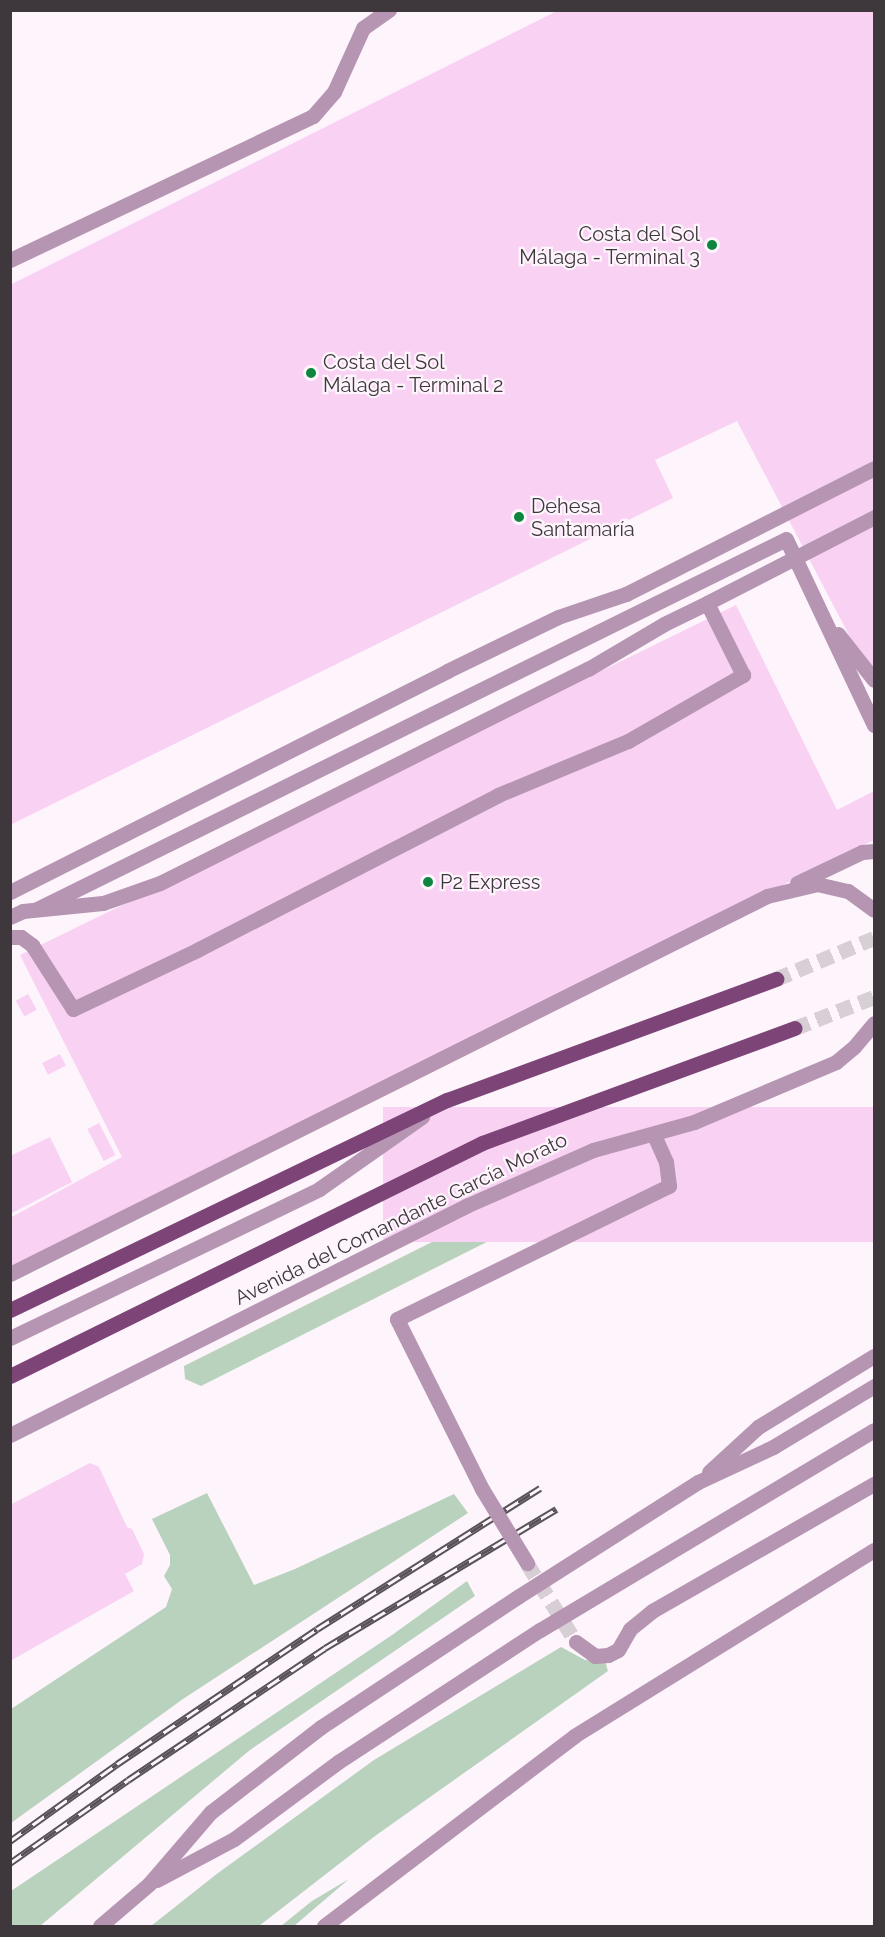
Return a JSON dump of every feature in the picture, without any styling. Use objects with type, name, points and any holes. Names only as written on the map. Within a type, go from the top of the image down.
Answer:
[{"type":"main road","points":[[10,1310],[447,1100],[776,979]]},
{"type":"main road","name":"Avenida del Comandante García Morato","points":[[10,1376],[482,1143],[795,1028]]},
{"type":"street","points":[[10,260],[313,116],[334,92],[363,27],[389,10]]},
{"type":"street","points":[[10,892],[457,666],[558,617],[626,594],[874,468]]},
{"type":"street","points":[[10,917],[23,911],[103,903],[160,884],[588,669],[664,624],[874,517]]},
{"type":"street","points":[[10,922],[786,539],[874,725]]},
{"type":"street","points":[[10,937],[21,937],[32,945],[73,1009],[187,955],[498,795],[628,741],[743,675],[707,603]]},
{"type":"street","points":[[821,613],[874,680]]},
{"type":"street","points":[[10,1274],[767,896],[862,852],[874,851]]},
{"type":"street","points":[[767,896],[817,884],[848,891],[874,910]]},
{"type":"street","name":"Avenida del Comandante García Morato","points":[[10,1435],[468,1205],[593,1150],[654,1135],[694,1122],[836,1062],[854,1047],[874,1023]]},
{"type":"street","points":[[10,1338],[319,1189],[447,1100]]},
{"type":"street","points":[[527,1563],[472,1472],[398,1319],[669,1186],[666,1162],[654,1135]]},
{"type":"street","points":[[698,1482],[758,1427],[874,1356]]},
{"type":"street","points":[[100,1926],[149,1884],[211,1812],[321,1727],[519,1596],[698,1482],[773,1447],[874,1386]]},
{"type":"street","points":[[149,1884],[234,1839],[338,1762],[540,1630],[874,1430]]},
{"type":"street","points":[[576,1642],[595,1656],[608,1655],[618,1650],[630,1629],[652,1611],[874,1484]]},
{"type":"street","points":[[324,1926],[574,1736],[874,1550]]},
{"type":"green space","points":[[626,1166],[637,1173],[641,1182],[634,1191],[588,1213],[590,1180],[603,1171]]},
{"type":"green space","points":[[553,1190],[561,1194],[558,1206],[201,1386],[185,1379],[184,1366],[476,1220]]},
{"type":"green space","points":[[207,1493],[254,1585],[295,1569],[454,1494],[468,1513],[183,1699],[11,1823],[11,1709],[166,1607],[172,1589],[164,1576],[170,1565],[170,1555],[152,1519]]},
{"type":"green space","points":[[467,1581],[475,1596],[250,1750],[40,1926],[11,1926],[11,1891],[392,1635]]},
{"type":"green space","points":[[561,1647],[585,1660],[605,1661],[608,1671],[375,1836],[259,1926],[151,1926],[218,1873],[374,1760]]},
{"type":"green space","points":[[349,1879],[294,1926],[281,1926],[312,1901]]},
{"type":"building","name":"Costa del Sol Málaga - Terminal 2","points":[[559,10],[874,10],[874,683],[737,421],[655,460],[673,498],[10,825],[10,285]]},
{"type":"building","name":"P2 Express","points":[[736,605],[837,810],[874,791],[874,840],[10,1267],[10,1218],[122,1157],[20,955]]},
{"type":"building","points":[[28,994],[37,1010],[24,1017],[16,1001]]},
{"type":"building","points":[[60,1054],[66,1066],[48,1075],[42,1063]]},
{"type":"building","points":[[383,1107],[873,1107],[873,1242],[383,1242]]},
{"type":"building","points":[[99,1123],[115,1155],[104,1161],[87,1129]]},
{"type":"building","points":[[50,1137],[72,1182],[10,1214],[10,1156]]},
{"type":"building","points":[[90,1463],[99,1467],[127,1527],[132,1529],[144,1554],[142,1564],[125,1574],[134,1591],[10,1661],[10,1505]]},
{"type":"tunnel","points":[[776,979],[874,938]]},
{"type":"tunnel","points":[[795,1028],[874,997]]},
{"type":"tunnel","points":[[527,1563],[576,1642]]},
{"type":"railway","points":[[10,1841],[117,1764],[317,1629],[540,1488]]},
{"type":"railway","points":[[10,1863],[128,1780],[325,1648],[556,1509]]},
{"type":"place","name":"Costa del Sol Málaga - Terminal 3","points":[[712,245]]},
{"type":"place","name":"Costa del Sol Málaga - Terminal 2","points":[[311,373]]},
{"type":"place","name":"Dehesa Santamaría","points":[[519,517]]},
{"type":"place","name":"P2 Express","points":[[428,882]]}]
